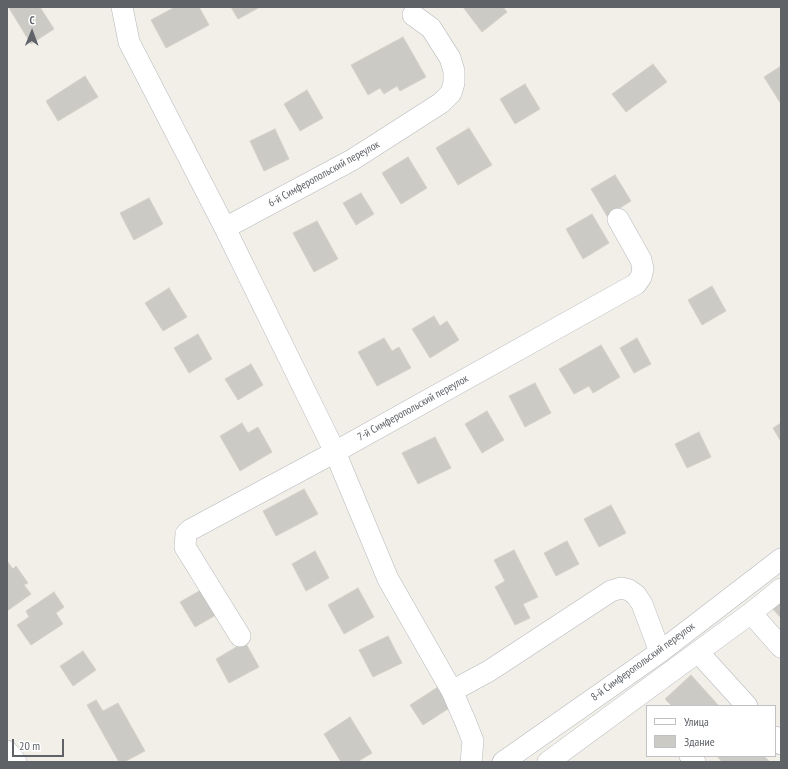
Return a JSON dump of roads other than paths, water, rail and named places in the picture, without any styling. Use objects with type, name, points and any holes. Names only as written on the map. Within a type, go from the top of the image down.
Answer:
[{"type":"street","points":[[122,7],[124,27],[129,42],[225,228],[334,452],[388,579],[452,691],[473,741],[471,762]]},
{"type":"street","name":"6-й Симферопольский переулок","points":[[225,228],[352,160],[441,103],[451,93],[454,83],[454,71],[450,58],[432,28],[413,15]]},
{"type":"street","name":"7-й Симферопольский переулок","points":[[240,636],[185,547],[186,534],[190,530],[334,452],[636,284],[641,277],[641,260],[618,219]]},
{"type":"street","name":"8-й Симферопольский переулок","points":[[503,762],[660,652],[781,560]]},
{"type":"street","points":[[452,691],[489,671],[611,591],[621,588],[629,590],[636,595],[642,604],[660,652]]},
{"type":"street","points":[[555,760],[643,700],[698,652],[781,589]]},
{"type":"street","points":[[751,613],[781,647]]},
{"type":"street","points":[[698,652],[746,705]]},
{"type":"street","points":[[7,751],[16,762]]}]
